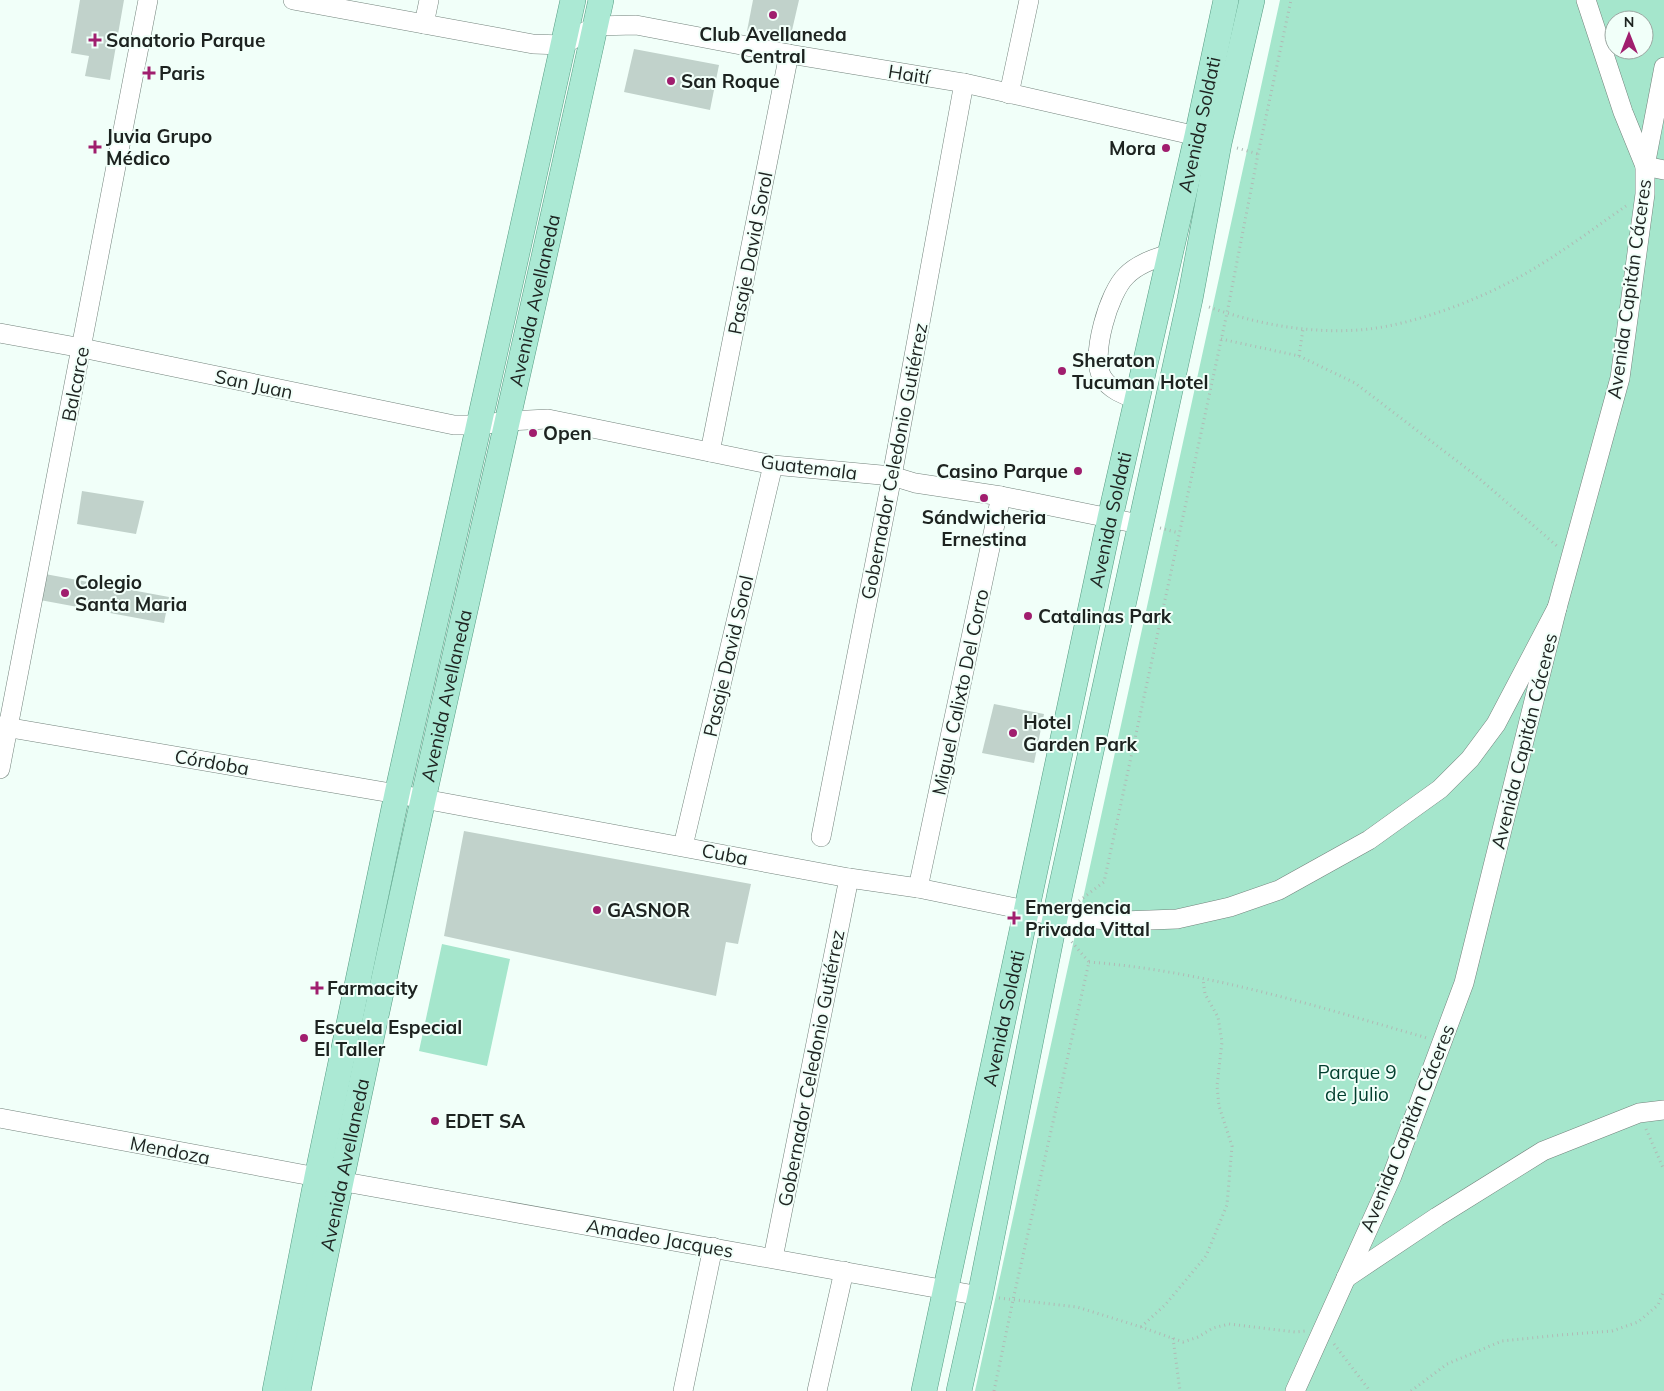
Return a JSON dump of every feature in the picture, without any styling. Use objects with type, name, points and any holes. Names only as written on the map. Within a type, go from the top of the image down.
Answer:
[{"type":"main road","name":"Avenida Avellaneda","points":[[298,1391],[329,1179],[397,794],[573,0]]},
{"type":"main road","name":"Avenida Avellaneda","points":[[275,1391],[423,799],[601,0]]},
{"type":"main road","name":"Avenida Soldati","points":[[959,1391],[1064,916],[1140,524],[1190,299],[1226,0]]},
{"type":"main road","name":"Avenida Soldati","points":[[924,1391],[1110,518],[1170,254],[1252,0]]},
{"type":"street","name":"Balcarce","points":[[0,769],[4,727],[82,348],[148,0]]},
{"type":"street","points":[[293,0],[533,44],[562,45],[595,26]]},
{"type":"street","points":[[424,24],[429,0]]},
{"type":"street","points":[[1009,94],[1029,0]]},
{"type":"street","points":[[1586,0],[1623,112],[1645,166],[1664,170]]},
{"type":"street","name":"Haití","points":[[595,26],[636,25],[789,54],[964,83],[1208,140]]},
{"type":"street","name":"Pasaje David Sorol","points":[[710,452],[789,54]]},
{"type":"street","name":"Avenida Capitán Cáceres","points":[[1295,1391],[1392,1176],[1464,983],[1557,608],[1620,378],[1645,194],[1645,166],[1664,66]]},
{"type":"street","name":"Gobernador Celedonio Gutiérrez","points":[[821,837],[892,476],[964,83]]},
{"type":"street","points":[[1137,399],[1128,397],[1111,387],[1102,377],[1098,364],[1099,344],[1114,293],[1126,276],[1153,258],[1170,254]]},
{"type":"street","name":"San Juan","points":[[0,333],[82,348],[454,425],[479,425],[508,421]]},
{"type":"street","name":"Guatemala","points":[[508,421],[548,419],[773,465],[892,476],[915,482],[1001,496],[1140,524]]},
{"type":"street","name":"Pasaje David Sorol","points":[[683,846],[773,465]]},
{"type":"street","name":"Miguel Calixto Del Corro","points":[[918,888],[1001,496]]},
{"type":"street","name":"Cuba","points":[[423,799],[1064,916],[1123,921],[1177,919],[1230,908],[1279,890],[1369,840],[1440,789],[1470,759],[1496,724],[1557,608]]},
{"type":"street","name":"Córdoba","points":[[4,727],[423,799]]},
{"type":"street","name":"Gobernador Celedonio Gutiérrez","points":[[774,1258],[849,878]]},
{"type":"street","points":[[1346,1278],[1437,1216],[1543,1152],[1639,1113],[1664,1110]]},
{"type":"street","name":"Mendoza","points":[[0,1118],[329,1179]]},
{"type":"street","name":"Amadeo Jacques","points":[[329,1179],[980,1296]]},
{"type":"street","points":[[683,1391],[713,1247]]},
{"type":"street","points":[[817,1391],[844,1271]]},
{"type":"path","points":[[1291,0],[1227,313],[1104,882],[1064,916],[1068,938],[1089,962],[1116,964],[1280,995],[1442,1042]]},
{"type":"path","points":[[1190,299],[1227,313],[1303,329],[1335,331],[1370,329],[1405,321],[1452,307],[1506,284],[1531,270],[1645,194]]},
{"type":"path","points":[[1299,356],[1303,329]]},
{"type":"path","points":[[1221,339],[1299,356],[1355,383],[1474,474],[1571,558]]},
{"type":"path","points":[[994,1391],[1089,962]]},
{"type":"path","points":[[1141,1326],[1165,1306],[1206,1256],[1226,1205],[1232,1146],[1219,1106],[1217,1086],[1222,1042],[1218,1017],[1205,994],[1203,980]]},
{"type":"path","points":[[1639,1113],[1664,1170]]},
{"type":"path","points":[[1412,1391],[1447,1364],[1502,1341],[1612,1331],[1638,1322],[1658,1305],[1664,1290]]},
{"type":"path","points":[[980,1296],[1077,1307],[1141,1326],[1183,1342],[1198,1337],[1213,1328],[1229,1324],[1295,1332],[1323,1330],[1370,1391]]},
{"type":"path","points":[[1173,1338],[1180,1391]]},
{"type":"green space","name":"Parque 9 de Julio","points":[[1280,0],[1664,0],[1664,1391],[975,1391]]},
{"type":"green space","points":[[442,944],[510,959],[487,1066],[419,1051]]},
{"type":"building","name":"Sanatorio Parque","points":[[80,0],[124,0],[110,80],[85,76],[89,56],[71,53]]},
{"type":"building","name":"Club Avellaneda Central","points":[[753,0],[799,0],[790,39],[747,31]]},
{"type":"building","name":"San Roque","points":[[634,49],[719,65],[710,110],[624,92]]},
{"type":"building","points":[[82,491],[144,501],[136,534],[77,524]]},
{"type":"building","points":[[45,574],[169,597],[164,623],[40,600]]},
{"type":"building","name":"Hotel Garden Park","points":[[994,704],[1044,714],[1034,763],[982,753]]},
{"type":"building","name":"GASNOR","points":[[464,831],[751,884],[738,944],[726,942],[716,996],[444,936]]},
{"type":"place","name":"Club Avellaneda Central","points":[[773,15]]},
{"type":"place","name":"Sanatorio Parque","points":[[95,40]]},
{"type":"place","name":"Paris","points":[[149,73]]},
{"type":"place","name":"San Roque","points":[[671,81]]},
{"type":"place","name":"Juvia Grupo Médico","points":[[95,147]]},
{"type":"place","name":"Mora","points":[[1166,148]]},
{"type":"place","name":"Sheraton Tucuman Hotel","points":[[1062,371]]},
{"type":"place","name":"Open","points":[[533,433]]},
{"type":"place","name":"Casino Parque","points":[[1078,471]]},
{"type":"place","name":"Sándwicheria Ernestina","points":[[984,498]]},
{"type":"place","name":"Colegio Santa Maria","points":[[65,593]]},
{"type":"place","name":"Catalinas Park","points":[[1028,616]]},
{"type":"place","name":"Hotel Garden Park","points":[[1013,733]]},
{"type":"place","name":"GASNOR","points":[[597,910]]},
{"type":"place","name":"Emergencia Privada Vittal","points":[[1014,918]]},
{"type":"place","name":"Farmacity","points":[[317,988]]},
{"type":"place","name":"Escuela Especial El Taller","points":[[304,1038]]},
{"type":"place","name":"EDET SA","points":[[435,1121]]}]
